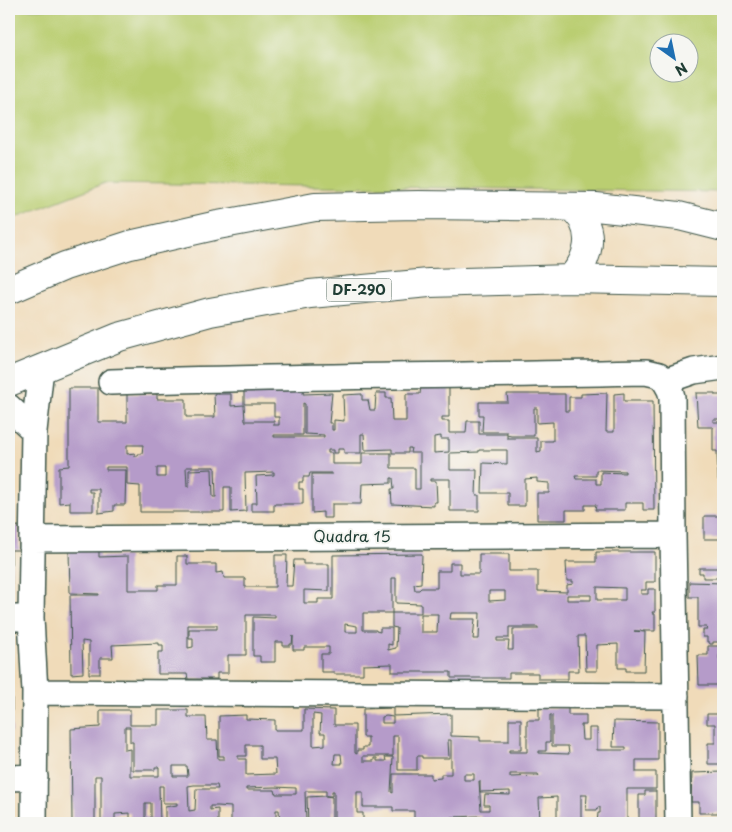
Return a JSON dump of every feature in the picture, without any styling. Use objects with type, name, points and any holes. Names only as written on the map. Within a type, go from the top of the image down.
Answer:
[{"type":"highway","points":[[9,290],[65,266],[130,245],[218,225],[315,207],[418,205],[596,208],[679,216],[723,227]]},
{"type":"highway","points":[[570,279],[578,272],[584,262],[589,239],[583,219],[572,207]]},
{"type":"highway","name":"DF-290","points":[[9,382],[119,337],[210,312],[310,294],[429,283],[570,279],[723,282]]},
{"type":"street","points":[[666,381],[688,372],[721,364]]},
{"type":"street","points":[[34,823],[36,692],[20,618],[32,539],[34,431],[41,368]]},
{"type":"street","points":[[111,382],[267,377],[386,377],[646,372],[659,375],[666,381],[670,390],[673,414],[678,823]]},
{"type":"street","points":[[9,407],[34,431]]},
{"type":"street","name":"Quadra 15","points":[[32,539],[673,535]]},
{"type":"street","points":[[36,692],[676,696]]},
{"type":"street","points":[[9,778],[35,777]]},
{"type":"green space","points":[[9,9],[723,9],[723,192],[105,183],[9,220]]},
{"type":"building","points":[[449,385],[449,417],[442,417],[442,421],[449,421],[449,433],[466,433],[467,421],[479,421],[479,434],[507,434],[507,432],[482,432],[483,415],[479,415],[479,402],[508,402],[507,394],[565,394],[565,411],[569,411],[569,397],[581,397],[581,394],[607,393],[606,432],[614,432],[614,394],[624,393],[624,401],[653,401],[654,510],[643,510],[643,503],[625,503],[625,510],[595,510],[596,505],[585,505],[585,510],[566,510],[566,520],[537,520],[537,493],[549,493],[549,483],[537,482],[537,478],[525,479],[525,506],[508,506],[508,493],[482,493],[483,463],[507,464],[507,450],[450,453],[450,470],[477,470],[476,495],[479,495],[479,511],[450,511],[450,479],[430,479],[430,481],[436,481],[437,502],[434,502],[434,506],[392,504],[391,489],[394,489],[393,478],[391,478],[391,483],[362,484],[361,504],[332,504],[332,518],[323,518],[323,512],[312,513],[312,474],[332,473],[310,473],[309,477],[303,477],[303,482],[299,482],[299,489],[303,489],[303,504],[274,504],[274,511],[251,511],[251,503],[257,503],[256,476],[274,475],[274,472],[245,473],[246,511],[231,512],[231,487],[224,487],[224,512],[140,512],[140,486],[127,485],[127,467],[106,467],[106,470],[126,470],[125,505],[114,505],[114,511],[99,513],[99,489],[89,489],[89,492],[93,492],[93,511],[70,511],[70,502],[59,503],[59,467],[69,466],[69,388],[98,388],[98,422],[127,422],[127,394],[157,394],[157,399],[186,399],[186,417],[215,417],[214,394],[231,394],[231,406],[244,405],[245,421],[274,421],[274,425],[279,425],[279,417],[274,417],[274,404],[244,404],[244,386],[304,387],[303,394],[332,393],[329,423],[332,423],[332,430],[334,430],[334,420],[344,421],[343,395],[362,394],[362,400],[368,400],[370,410],[375,410],[376,393],[386,393],[386,398],[391,398],[392,421],[406,421],[406,394],[420,394],[421,386]],"holes":[[[303,403],[305,404],[305,434],[324,435],[324,437],[274,437],[274,435],[303,435]],[[534,408],[537,408],[537,423],[553,422],[553,441],[541,441],[541,451],[537,452],[537,438],[507,438],[507,435],[534,436]],[[361,434],[364,434],[365,450],[392,449],[392,453],[408,453],[408,448],[411,448],[410,453],[420,453],[420,489],[415,489],[415,468],[391,468],[391,453],[362,453],[362,464],[332,464],[332,453],[328,453],[328,450],[338,453],[338,449],[344,449],[344,453],[361,453]],[[441,436],[441,439],[449,439],[449,452],[434,453],[434,437]],[[127,445],[143,445],[142,454],[135,456],[135,453],[127,454]],[[186,467],[215,467],[216,497],[213,497],[212,469],[189,470],[189,486],[187,486]],[[157,468],[165,468],[165,477],[157,477]],[[596,470],[625,471],[625,473],[601,472],[601,484],[596,484],[596,479],[576,479],[575,476],[596,476]]]},
{"type":"building","points":[[696,393],[723,395],[723,419],[713,419],[713,422],[723,422],[723,480],[718,480],[717,451],[713,451],[713,427],[698,427]]},
{"type":"building","points":[[704,516],[723,516],[723,539],[704,539]]},
{"type":"building","points":[[19,526],[19,550],[11,550],[12,597],[9,597],[9,527]]},
{"type":"building","points":[[69,550],[99,550],[99,557],[128,556],[128,590],[158,590],[158,585],[177,585],[177,556],[187,556],[187,564],[216,564],[216,573],[223,572],[224,578],[245,578],[245,587],[275,587],[275,555],[287,555],[286,586],[292,586],[294,560],[303,560],[303,564],[329,564],[329,591],[304,590],[304,603],[318,603],[318,599],[333,599],[333,555],[422,554],[421,583],[414,584],[415,590],[419,590],[421,588],[437,588],[437,571],[450,571],[450,563],[460,563],[460,574],[479,574],[479,554],[509,554],[509,571],[538,571],[538,591],[567,592],[567,585],[573,584],[573,581],[567,581],[566,562],[596,562],[596,552],[655,552],[655,582],[646,582],[646,590],[641,590],[641,594],[648,594],[648,589],[655,589],[655,612],[652,612],[655,614],[655,631],[634,631],[645,632],[644,671],[626,671],[626,668],[618,668],[618,644],[597,645],[597,671],[586,671],[585,636],[578,636],[579,671],[568,671],[568,679],[538,679],[538,673],[509,673],[509,678],[451,678],[451,672],[392,672],[392,664],[363,665],[363,674],[321,672],[321,654],[329,654],[329,647],[304,647],[304,650],[293,650],[293,636],[290,646],[283,646],[283,642],[275,642],[275,662],[260,662],[260,656],[253,656],[253,617],[275,618],[275,615],[246,615],[246,655],[228,655],[228,673],[217,673],[217,679],[188,679],[187,674],[158,674],[158,652],[163,652],[163,645],[159,645],[159,643],[112,645],[113,658],[100,658],[100,674],[89,674],[89,642],[82,641],[83,673],[71,674],[70,595],[99,594],[70,593]],"holes":[[[392,578],[396,578],[396,603],[421,604],[421,613],[392,613]],[[597,587],[625,588],[625,600],[597,600]],[[489,591],[505,591],[505,600],[489,601]],[[567,595],[591,595],[591,600],[567,600]],[[363,613],[392,613],[392,627],[397,628],[396,648],[388,650],[388,644],[392,645],[392,628],[380,628],[380,632],[376,630],[363,630]],[[451,613],[480,613],[479,639],[473,639],[475,619],[450,619]],[[421,614],[438,614],[437,632],[421,632]],[[345,624],[357,626],[357,632],[345,632]],[[188,625],[217,625],[217,629],[189,629],[189,638],[193,638],[193,647],[188,648]],[[509,627],[538,627],[538,629],[513,629],[513,650],[508,650],[509,641],[497,641],[497,638],[509,638]]]},
{"type":"building","points":[[699,568],[723,568],[723,575],[719,575],[719,578],[703,578],[703,573],[699,573]]},
{"type":"building","points":[[689,582],[723,583],[723,642],[713,642],[713,644],[710,644],[707,642],[707,637],[703,637],[703,630],[707,630],[706,627],[698,627],[698,597],[689,597]]},
{"type":"building","points":[[9,633],[12,633],[12,662],[9,662]]},
{"type":"building","points":[[708,646],[723,646],[723,655],[719,655],[719,659],[723,659],[723,685],[699,685],[698,655],[708,655]]},
{"type":"building","points":[[9,698],[12,698],[12,732],[9,732]]},
{"type":"building","points":[[393,708],[393,716],[451,714],[451,736],[480,737],[480,741],[509,741],[509,719],[521,719],[521,750],[509,750],[509,752],[527,752],[527,720],[539,720],[539,708],[568,708],[568,715],[586,715],[586,725],[581,725],[582,740],[589,740],[589,728],[597,728],[597,750],[626,750],[626,747],[613,747],[614,721],[658,722],[658,760],[636,760],[636,772],[656,772],[656,789],[627,789],[627,823],[597,823],[600,807],[597,810],[586,810],[587,795],[581,795],[581,823],[557,823],[557,797],[539,798],[540,823],[481,823],[481,816],[451,817],[451,823],[414,823],[414,811],[393,811],[393,807],[363,807],[363,792],[357,792],[357,813],[363,813],[363,823],[334,823],[334,791],[332,791],[332,796],[326,796],[326,791],[305,791],[306,823],[280,823],[279,810],[276,810],[276,823],[231,823],[231,807],[210,806],[210,810],[218,809],[218,823],[172,823],[172,821],[165,821],[165,807],[177,805],[177,803],[163,803],[163,786],[159,786],[160,823],[130,823],[130,813],[115,814],[115,823],[101,823],[101,776],[95,776],[95,823],[72,823],[71,729],[100,727],[100,710],[130,710],[130,725],[158,725],[158,710],[188,710],[188,717],[206,717],[207,740],[217,740],[218,759],[224,759],[224,756],[219,756],[219,716],[246,715],[246,719],[275,720],[275,730],[304,730],[304,709],[334,710],[334,725],[355,725],[355,753],[357,754],[357,750],[363,750],[363,747],[368,747],[368,737],[363,737],[363,709]],"holes":[[[313,714],[321,715],[320,733],[325,733],[325,745],[313,746]],[[550,715],[552,715],[552,746],[568,746],[569,754],[539,753],[539,751],[546,751],[546,742],[550,742]],[[382,717],[393,717],[393,723],[382,723]],[[125,727],[130,727],[130,742],[133,742],[133,770],[155,770],[155,767],[159,767],[159,776],[130,776],[130,749],[125,750]],[[393,736],[398,736],[398,770],[417,770],[417,756],[422,756],[422,758],[449,758],[448,740],[451,740],[451,774],[441,774],[441,778],[431,779],[431,774],[393,774],[393,793],[391,792],[393,757],[385,757],[386,761],[377,761],[377,758],[374,758],[374,761],[363,761],[363,756],[393,756]],[[246,745],[260,745],[260,759],[275,759],[276,774],[246,775],[246,759],[238,759],[238,756],[246,756]],[[335,754],[341,754],[342,764],[334,764]],[[173,766],[187,766],[188,776],[173,776]],[[464,774],[474,774],[474,780],[464,780]],[[510,774],[538,774],[539,776],[510,777]],[[479,781],[480,792],[510,791],[510,795],[485,794],[484,805],[489,805],[489,810],[481,810]],[[217,785],[218,789],[196,789],[195,810],[189,811],[188,786]],[[246,788],[296,788],[296,794],[276,794],[275,790],[246,790]],[[145,803],[151,803],[151,819],[145,818]]]},
{"type":"building","points":[[707,714],[723,714],[723,764],[708,764],[708,743],[715,743],[715,724],[707,724]]},
{"type":"building","points":[[723,772],[723,813],[699,813],[699,802],[691,802],[692,773]]},
{"type":"building","points":[[645,791],[656,791],[656,822],[639,822],[639,795],[645,795]]},
{"type":"building","points":[[307,797],[332,797],[332,823],[308,823]]},
{"type":"building","points":[[699,820],[723,820],[723,823],[699,823]]}]
